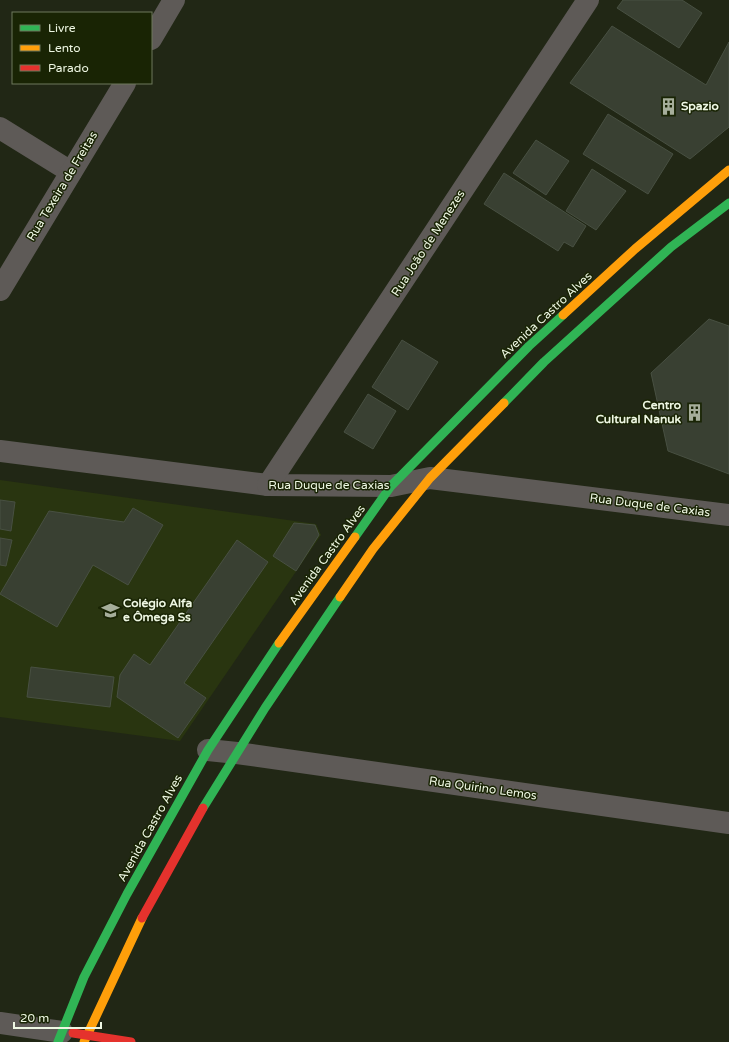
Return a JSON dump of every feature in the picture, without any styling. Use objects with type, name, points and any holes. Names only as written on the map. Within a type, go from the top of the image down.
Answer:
[{"type":"main road","name":"Avenida Castro Alves","points":[[85,1039],[148,906],[210,795],[265,708],[373,549],[430,478],[544,362],[635,249],[729,170]]},
{"type":"main road","name":"Avenida Castro Alves","points":[[60,1037],[84,977],[123,901],[208,750],[280,641],[391,486],[529,346],[586,308],[672,247],[729,203]]},
{"type":"main road","points":[[60,1037],[131,1042]]},
{"type":"street","points":[[152,37],[174,0]]},
{"type":"street","name":"Rua João de Menezes","points":[[268,485],[588,0]]},
{"type":"street","name":"Rua Texeira de Freitas","points":[[0,290],[123,84]]},
{"type":"street","points":[[0,128],[71,172]]},
{"type":"street","name":"Rua Duque de Caxias","points":[[0,451],[268,485],[391,486],[430,478],[729,515]]},
{"type":"street","name":"Rua Quirino Lemos","points":[[208,750],[729,823]]},
{"type":"street","points":[[0,1023],[60,1037]]},
{"type":"shaded area","points":[[0,480],[316,524],[321,535],[180,741],[0,717]]},
{"type":"building","points":[[623,0],[682,0],[702,13],[679,48],[617,8]]},
{"type":"building","name":"Spazio","points":[[612,26],[706,85],[729,42],[729,127],[690,159],[570,83]]},
{"type":"building","points":[[608,114],[673,154],[648,194],[583,154]]},
{"type":"building","points":[[536,140],[569,161],[546,195],[513,173]]},
{"type":"building","points":[[592,169],[626,191],[596,230],[566,211]]},
{"type":"building","points":[[504,173],[586,226],[573,247],[564,242],[558,251],[484,204]]},
{"type":"building","name":"Centro Cultural Nanuk","points":[[709,319],[729,326],[729,474],[668,451],[651,373]]},
{"type":"building","points":[[402,340],[438,362],[408,410],[372,387]]},
{"type":"building","points":[[368,394],[396,411],[373,449],[344,432]]},
{"type":"building","points":[[0,500],[15,502],[11,531],[0,529]]},
{"type":"building","points":[[133,508],[163,525],[128,585],[93,565],[57,627],[0,594],[49,511],[124,522]]},
{"type":"building","points":[[294,523],[315,525],[319,535],[296,571],[273,556]]},
{"type":"building","points":[[0,538],[12,540],[6,566],[0,565]]},
{"type":"building","points":[[237,540],[268,562],[184,683],[206,698],[178,738],[117,697],[120,675],[134,654],[150,665]]},
{"type":"building","points":[[31,667],[114,677],[110,707],[27,697]]},
{"type":"traffic: fast","points":[[504,403],[544,362],[671,247],[729,203]]},
{"type":"traffic: fast","points":[[355,537],[391,486],[529,346],[563,315]]},
{"type":"traffic: fast","points":[[203,808],[265,708],[340,597]]},
{"type":"traffic: fast","points":[[58,1042],[84,977],[127,894],[208,750],[279,643]]},
{"type":"traffic: slow","points":[[563,315],[635,249],[729,170]]},
{"type":"traffic: slow","points":[[340,597],[373,549],[430,478],[504,403]]},
{"type":"traffic: slow","points":[[279,643],[355,537]]},
{"type":"traffic: slow","points":[[84,1042],[142,918]]},
{"type":"traffic: jam","points":[[142,918],[203,808]]},
{"type":"traffic: jam","points":[[73,1033],[131,1042]]},
{"type":"place","name":"Spazio","points":[[668,106]]},
{"type":"place","name":"Centro Cultural Nanuk","points":[[694,412]]},
{"type":"place","name":"Colégio Alfa e Ômega Ss","points":[[110,610]]}]
